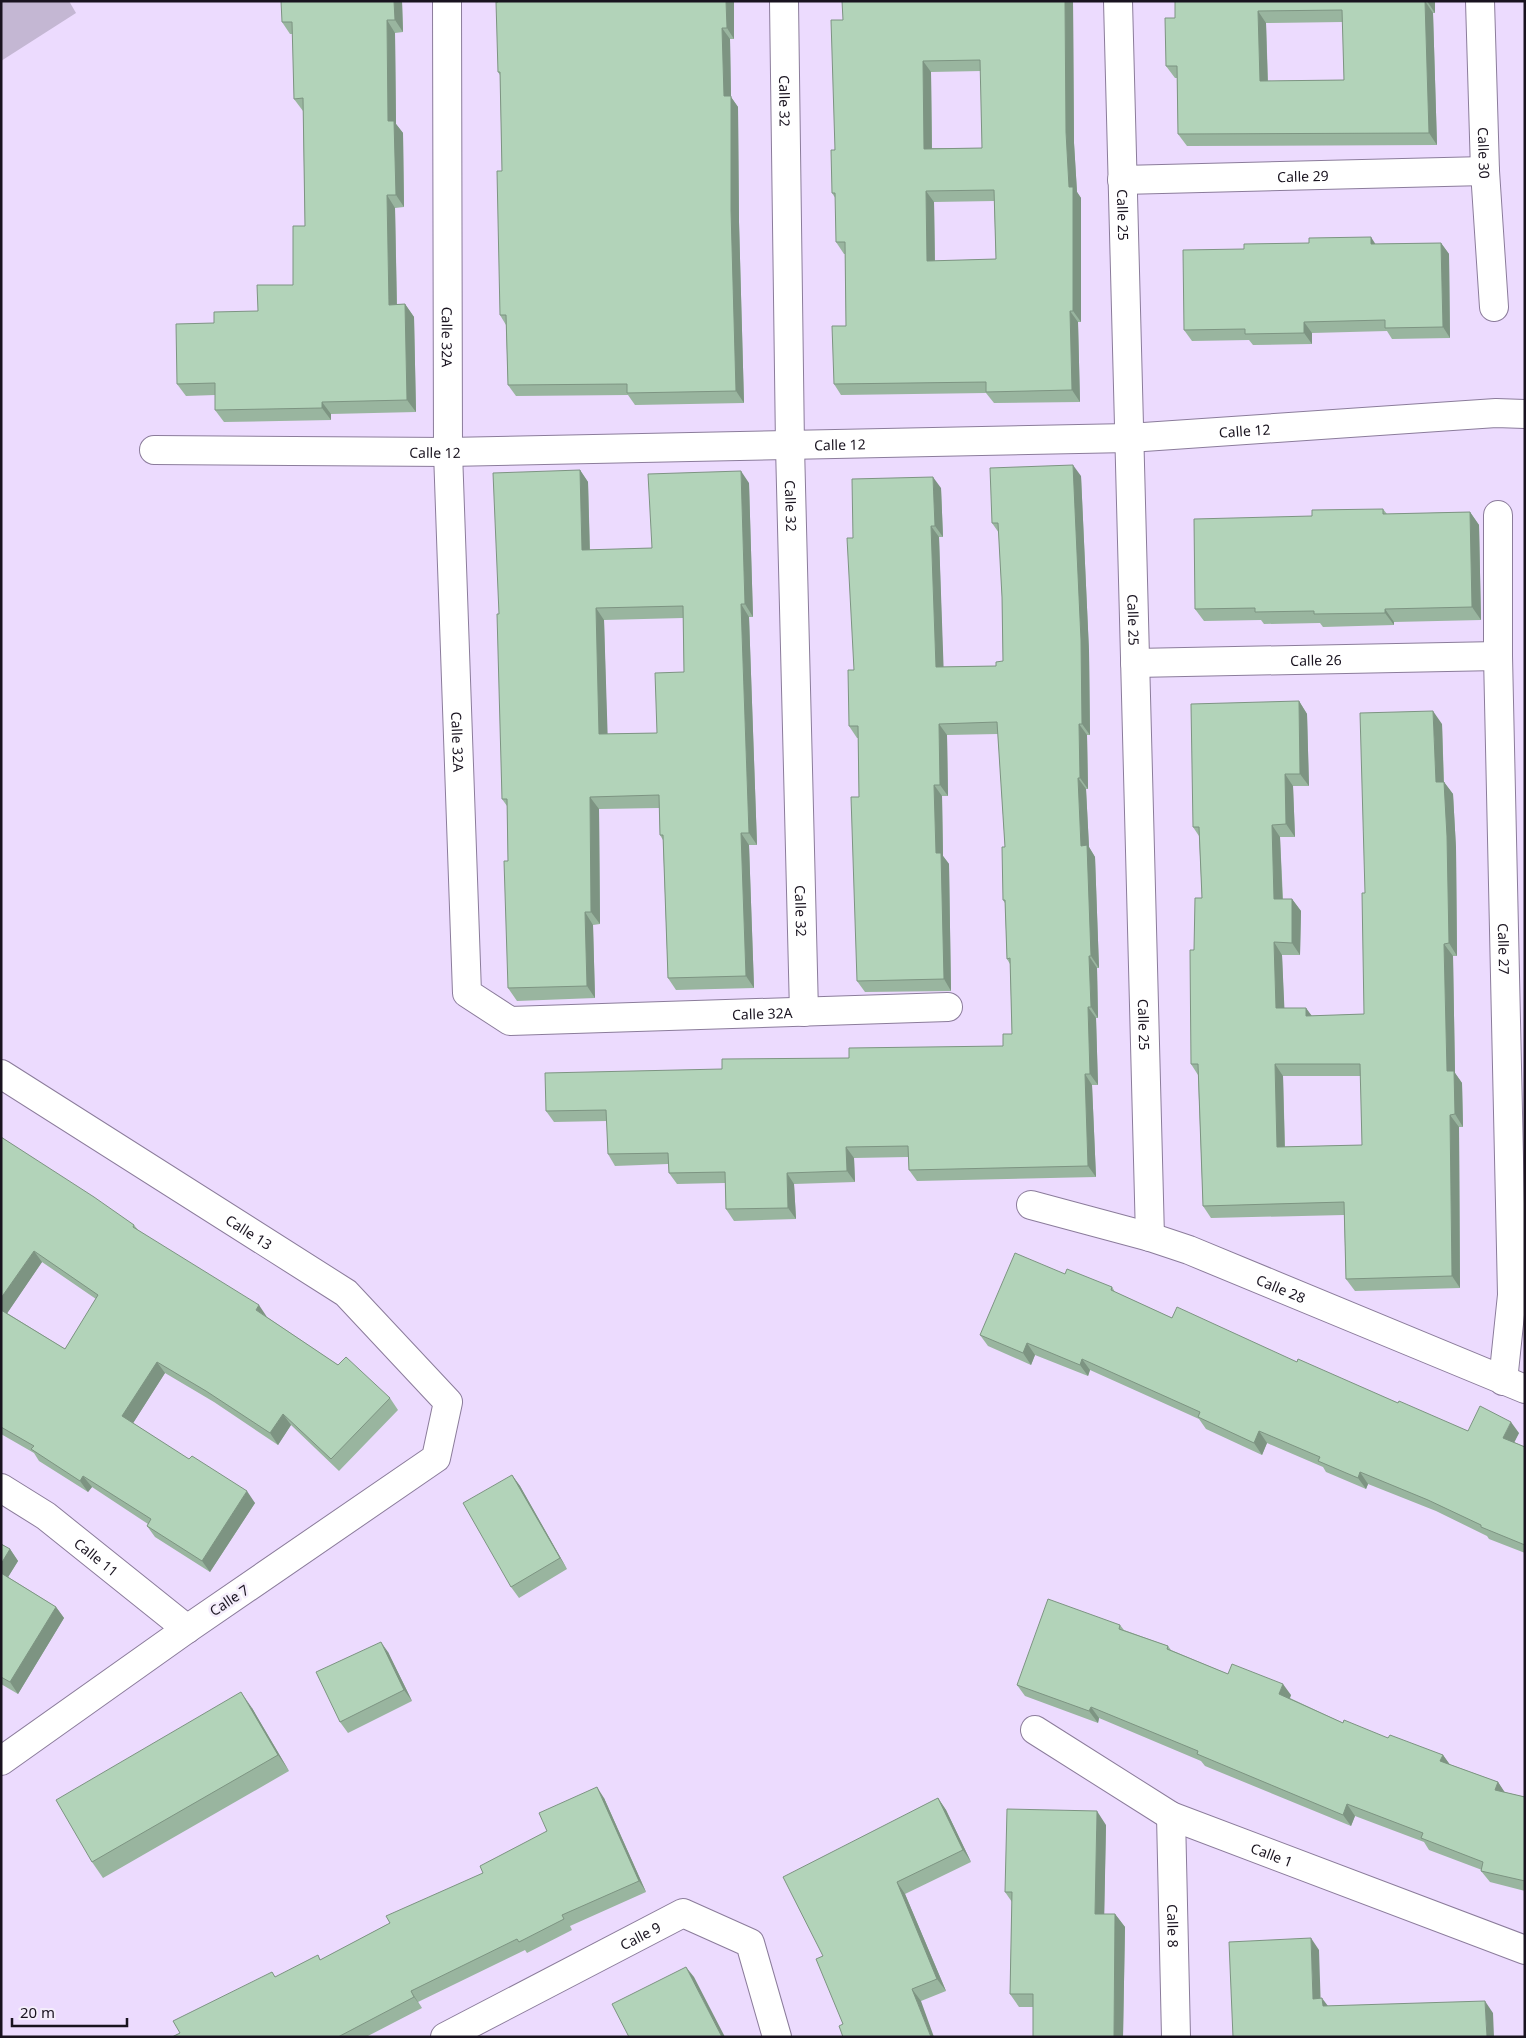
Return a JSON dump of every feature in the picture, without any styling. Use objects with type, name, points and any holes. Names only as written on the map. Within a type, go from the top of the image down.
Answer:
[{"type":"street","name":"Calle 32A","points":[[446,1],[448,452],[467,993],[510,1021],[948,1008]]},
{"type":"street","name":"Calle 32","points":[[784,1],[790,446],[804,1012]]},
{"type":"street","name":"Calle 25","points":[[1118,1],[1150,1237]]},
{"type":"street","name":"Calle 30","points":[[1480,1],[1485,171],[1494,306]]},
{"type":"street","name":"Calle 29","points":[[1122,180],[1485,171]]},
{"type":"street","name":"Calle 12","points":[[154,450],[448,452],[1128,438],[1496,413],[1525,414]]},
{"type":"street","name":"Calle 27","points":[[1498,515],[1498,656],[1514,1385]]},
{"type":"street","name":"Calle 26","points":[[1135,663],[1498,656]]},
{"type":"street","name":"Calle 13","points":[[1,1074],[346,1293],[448,1402],[442,1430]]},
{"type":"street","name":"Calle 28","points":[[1031,1205],[1150,1237],[1189,1250],[1514,1385]]},
{"type":"street","name":"Calle 7","points":[[1,1760],[187,1629],[436,1458],[442,1430]]},
{"type":"street","name":"Calle 11","points":[[1,1488],[46,1516],[187,1629]]},
{"type":"street","name":"Calle 1","points":[[1034,1730],[1171,1816],[1525,1950]]},
{"type":"street","name":"Calle 8","points":[[1171,1816],[1176,2037]]},
{"type":"street","name":"Calle 9","points":[[445,2037],[683,1914],[750,1943],[777,2037]]},
{"type":"shaded area","points":[[1,1],[69,1],[76,13],[1,61]]},
{"type":"building","points":[[281,1],[394,1],[395,20],[387,20],[388,121],[394,121],[396,195],[387,195],[389,305],[405,304],[407,400],[322,402],[322,408],[215,410],[215,383],[177,384],[176,324],[214,323],[214,312],[258,311],[257,285],[293,285],[293,226],[305,226],[303,98],[294,99],[292,22],[282,22]]},
{"type":"building","points":[[726,1],[727,28],[722,28],[724,96],[731,96],[731,210],[736,391],[627,393],[627,384],[508,385],[506,315],[500,315],[497,171],[502,171],[500,72],[498,72],[496,2]]},
{"type":"building","points":[[842,1],[1065,1],[1066,132],[1069,187],[1073,187],[1073,311],[1070,311],[1072,390],[986,392],[986,382],[834,384],[832,326],[846,326],[845,242],[836,242],[835,193],[832,193],[831,150],[835,150],[831,20],[843,20]],"holes":[[[980,60],[982,148],[924,149],[923,61]],[[994,190],[996,259],[927,261],[926,191]]]},
{"type":"building","points":[[1175,1],[1425,1],[1429,133],[1178,134],[1177,66],[1166,66],[1165,18],[1175,18]],"holes":[[[1342,10],[1344,80],[1260,81],[1258,11]]]},
{"type":"building","points":[[1371,237],[1371,244],[1441,243],[1443,327],[1385,328],[1385,320],[1304,322],[1304,333],[1245,334],[1245,329],[1184,330],[1183,250],[1244,249],[1244,244],[1309,243],[1309,238]]},
{"type":"building","points":[[1073,465],[1081,640],[1082,724],[1079,724],[1080,778],[1078,778],[1081,846],[1087,845],[1091,956],[1089,956],[1091,1007],[1088,1007],[1090,1074],[1085,1074],[1088,1166],[909,1170],[908,1146],[846,1147],[847,1171],[787,1173],[788,1208],[726,1209],[725,1172],[669,1173],[668,1153],[608,1154],[606,1110],[546,1111],[545,1073],[722,1069],[722,1059],[849,1058],[849,1048],[1003,1046],[1003,1034],[1012,1034],[1010,958],[1007,959],[1005,900],[1003,900],[1002,847],[1005,847],[997,722],[939,724],[940,785],[934,785],[936,853],[941,853],[944,979],[857,981],[851,797],[859,797],[858,726],[849,726],[848,670],[854,670],[847,538],[853,538],[852,479],[933,477],[935,526],[931,526],[936,667],[996,666],[996,662],[1003,661],[1002,597],[998,523],[992,523],[990,468]]},
{"type":"building","points":[[580,470],[582,550],[652,548],[648,474],[741,471],[745,604],[741,604],[749,833],[741,833],[746,976],[668,978],[663,835],[660,835],[659,795],[590,797],[591,912],[585,912],[587,986],[508,988],[504,861],[508,861],[507,799],[502,799],[497,614],[499,614],[493,473]],"holes":[[[683,606],[684,672],[655,673],[657,733],[599,734],[596,608]]]},
{"type":"building","points":[[1383,509],[1383,514],[1470,512],[1472,607],[1385,609],[1385,613],[1314,614],[1314,611],[1255,612],[1255,608],[1195,609],[1194,519],[1312,516],[1312,510]]},
{"type":"building","points":[[1299,701],[1300,774],[1285,774],[1286,824],[1272,825],[1274,899],[1292,899],[1292,943],[1274,942],[1276,1008],[1306,1008],[1306,1016],[1364,1014],[1362,893],[1365,893],[1360,713],[1433,711],[1436,782],[1444,782],[1447,836],[1449,943],[1444,944],[1447,1071],[1454,1071],[1455,1114],[1450,1115],[1452,1276],[1346,1279],[1344,1202],[1203,1206],[1198,1064],[1191,1064],[1190,950],[1194,950],[1195,898],[1202,898],[1199,827],[1193,827],[1191,704]],"holes":[[[1275,1064],[1360,1064],[1362,1145],[1277,1147]]]},
{"type":"building","points":[[1,1137],[94,1197],[134,1225],[133,1227],[259,1305],[256,1310],[338,1365],[346,1357],[390,1398],[331,1459],[283,1414],[270,1433],[206,1391],[157,1362],[122,1416],[189,1459],[192,1456],[247,1491],[202,1561],[147,1526],[151,1519],[83,1476],[80,1481],[31,1449],[34,1446],[1,1427],[1,1310],[65,1349],[98,1295],[34,1251],[1,1298]]},
{"type":"building","points":[[1015,1253],[1065,1274],[1067,1269],[1112,1287],[1111,1290],[1172,1318],[1177,1307],[1297,1362],[1298,1359],[1398,1403],[1399,1401],[1468,1431],[1480,1406],[1511,1422],[1503,1438],[1525,1447],[1525,1545],[1481,1527],[1481,1525],[1428,1500],[1360,1472],[1358,1478],[1318,1461],[1320,1457],[1259,1431],[1254,1443],[1198,1417],[1200,1412],[1082,1359],[1080,1365],[1027,1343],[1023,1353],[980,1335]]},
{"type":"building","points":[[512,1475],[560,1558],[511,1587],[463,1503]]},
{"type":"building","points":[[1,1544],[10,1549],[1,1564]]},
{"type":"building","points":[[1,1573],[56,1607],[10,1682],[1,1677]]},
{"type":"building","points":[[1048,1599],[1120,1625],[1119,1629],[1168,1646],[1167,1649],[1228,1674],[1232,1664],[1283,1684],[1279,1694],[1343,1723],[1344,1720],[1388,1738],[1390,1735],[1443,1755],[1440,1761],[1498,1782],[1495,1790],[1525,1797],[1525,1881],[1481,1871],[1483,1862],[1421,1838],[1423,1833],[1347,1804],[1343,1815],[1197,1754],[1198,1751],[1091,1707],[1089,1711],[1017,1685]]},
{"type":"building","points":[[381,1642],[404,1690],[340,1722],[316,1672]]},
{"type":"building","points":[[241,1692],[278,1755],[92,1862],[56,1800]]},
{"type":"building","points":[[597,1787],[639,1881],[562,1915],[564,1919],[519,1942],[517,1939],[411,1991],[414,1997],[338,2037],[172,2037],[180,2033],[173,2021],[272,1972],[275,1977],[318,1955],[320,1960],[390,1923],[386,1916],[483,1873],[480,1866],[547,1831],[539,1813]]},
{"type":"building","points":[[938,1798],[963,1850],[897,1882],[937,1979],[912,1989],[931,2037],[843,2037],[839,2026],[843,2024],[816,1959],[823,1956],[783,1877]]},
{"type":"building","points":[[1007,1809],[1097,1811],[1095,1914],[1115,1914],[1114,2037],[1033,2037],[1033,1994],[1010,1994],[1012,1892],[1005,1892]]},
{"type":"building","points":[[1311,1938],[1313,1999],[1322,1998],[1323,2006],[1485,2001],[1487,2037],[1233,2037],[1229,1942]]},
{"type":"building","points":[[686,1967],[722,2037],[629,2037],[612,2004]]}]
